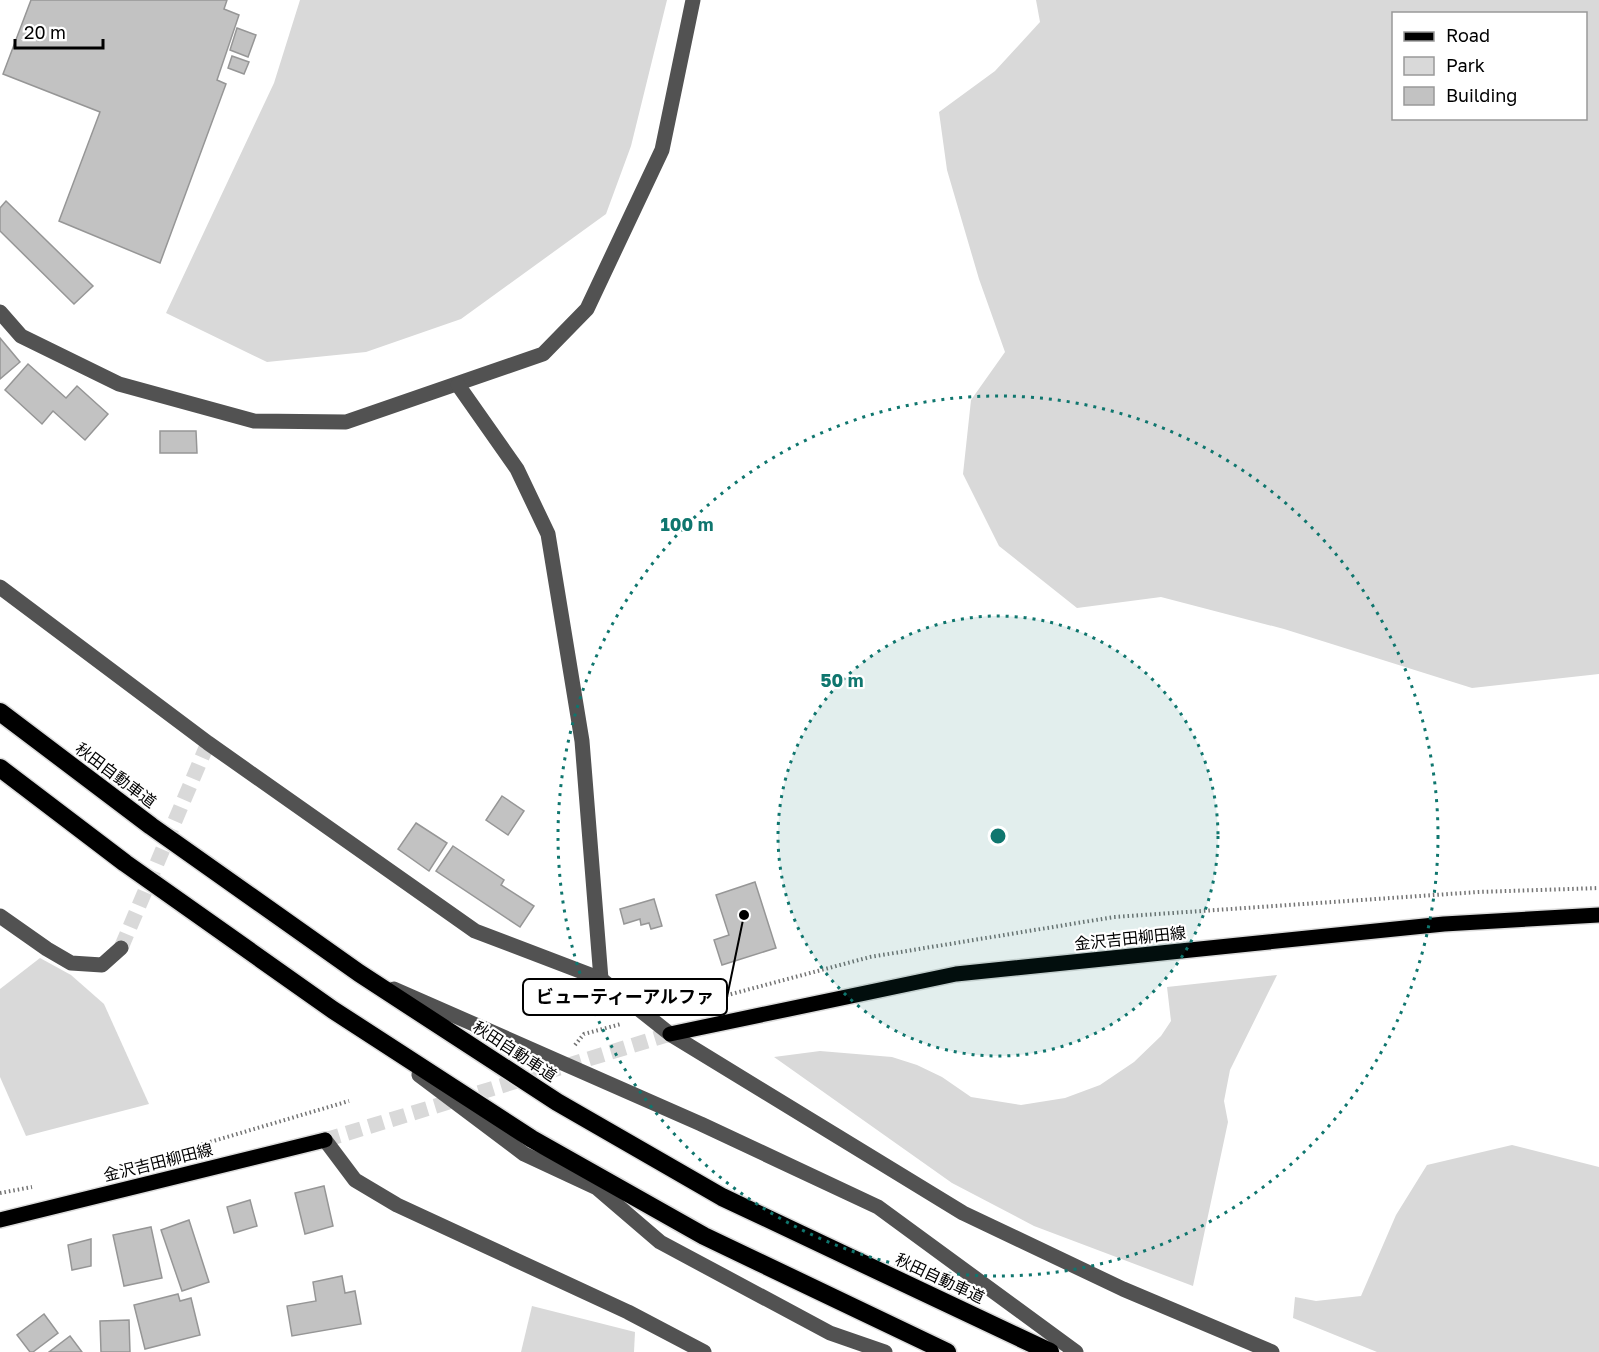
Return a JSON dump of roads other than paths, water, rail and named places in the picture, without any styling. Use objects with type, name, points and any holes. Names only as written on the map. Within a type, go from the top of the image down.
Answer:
[{"type":"highway","name":"秋田自動車道","points":[[0,712],[151,826],[359,973],[558,1102],[722,1197],[1050,1352]]},
{"type":"highway","points":[[0,768],[125,863],[333,1010],[532,1139],[704,1236],[947,1352]]},
{"type":"main road","name":"金沢吉田柳田線","points":[[670,1034],[956,974],[1444,924],[1599,915]]},
{"type":"main road","name":"金沢吉田柳田線","points":[[0,1220],[325,1140]]},
{"type":"street","points":[[0,312],[21,336],[119,384],[254,421],[346,422],[543,354],[587,309],[662,150],[693,0]]},
{"type":"street","points":[[458,385],[517,469],[548,534],[582,741],[601,979]]},
{"type":"street","points":[[0,587],[208,743],[475,931],[601,979],[670,1034],[963,1213],[1123,1289],[1272,1352]]},
{"type":"street","points":[[0,916],[71,963],[102,966],[121,948]]},
{"type":"street","points":[[359,973],[701,1124],[878,1208],[1076,1352]]},
{"type":"street","points":[[333,1010],[524,1154],[597,1188],[660,1242],[830,1333],[885,1352]]},
{"type":"street","points":[[325,1140],[355,1180],[398,1205],[628,1312],[704,1352]]},
{"type":"tunnel","points":[[121,948],[208,743]]},
{"type":"tunnel","points":[[325,1140],[670,1034]]},
{"type":"place","name":"ビューティーアルファ","points":[[744,915]]}]
